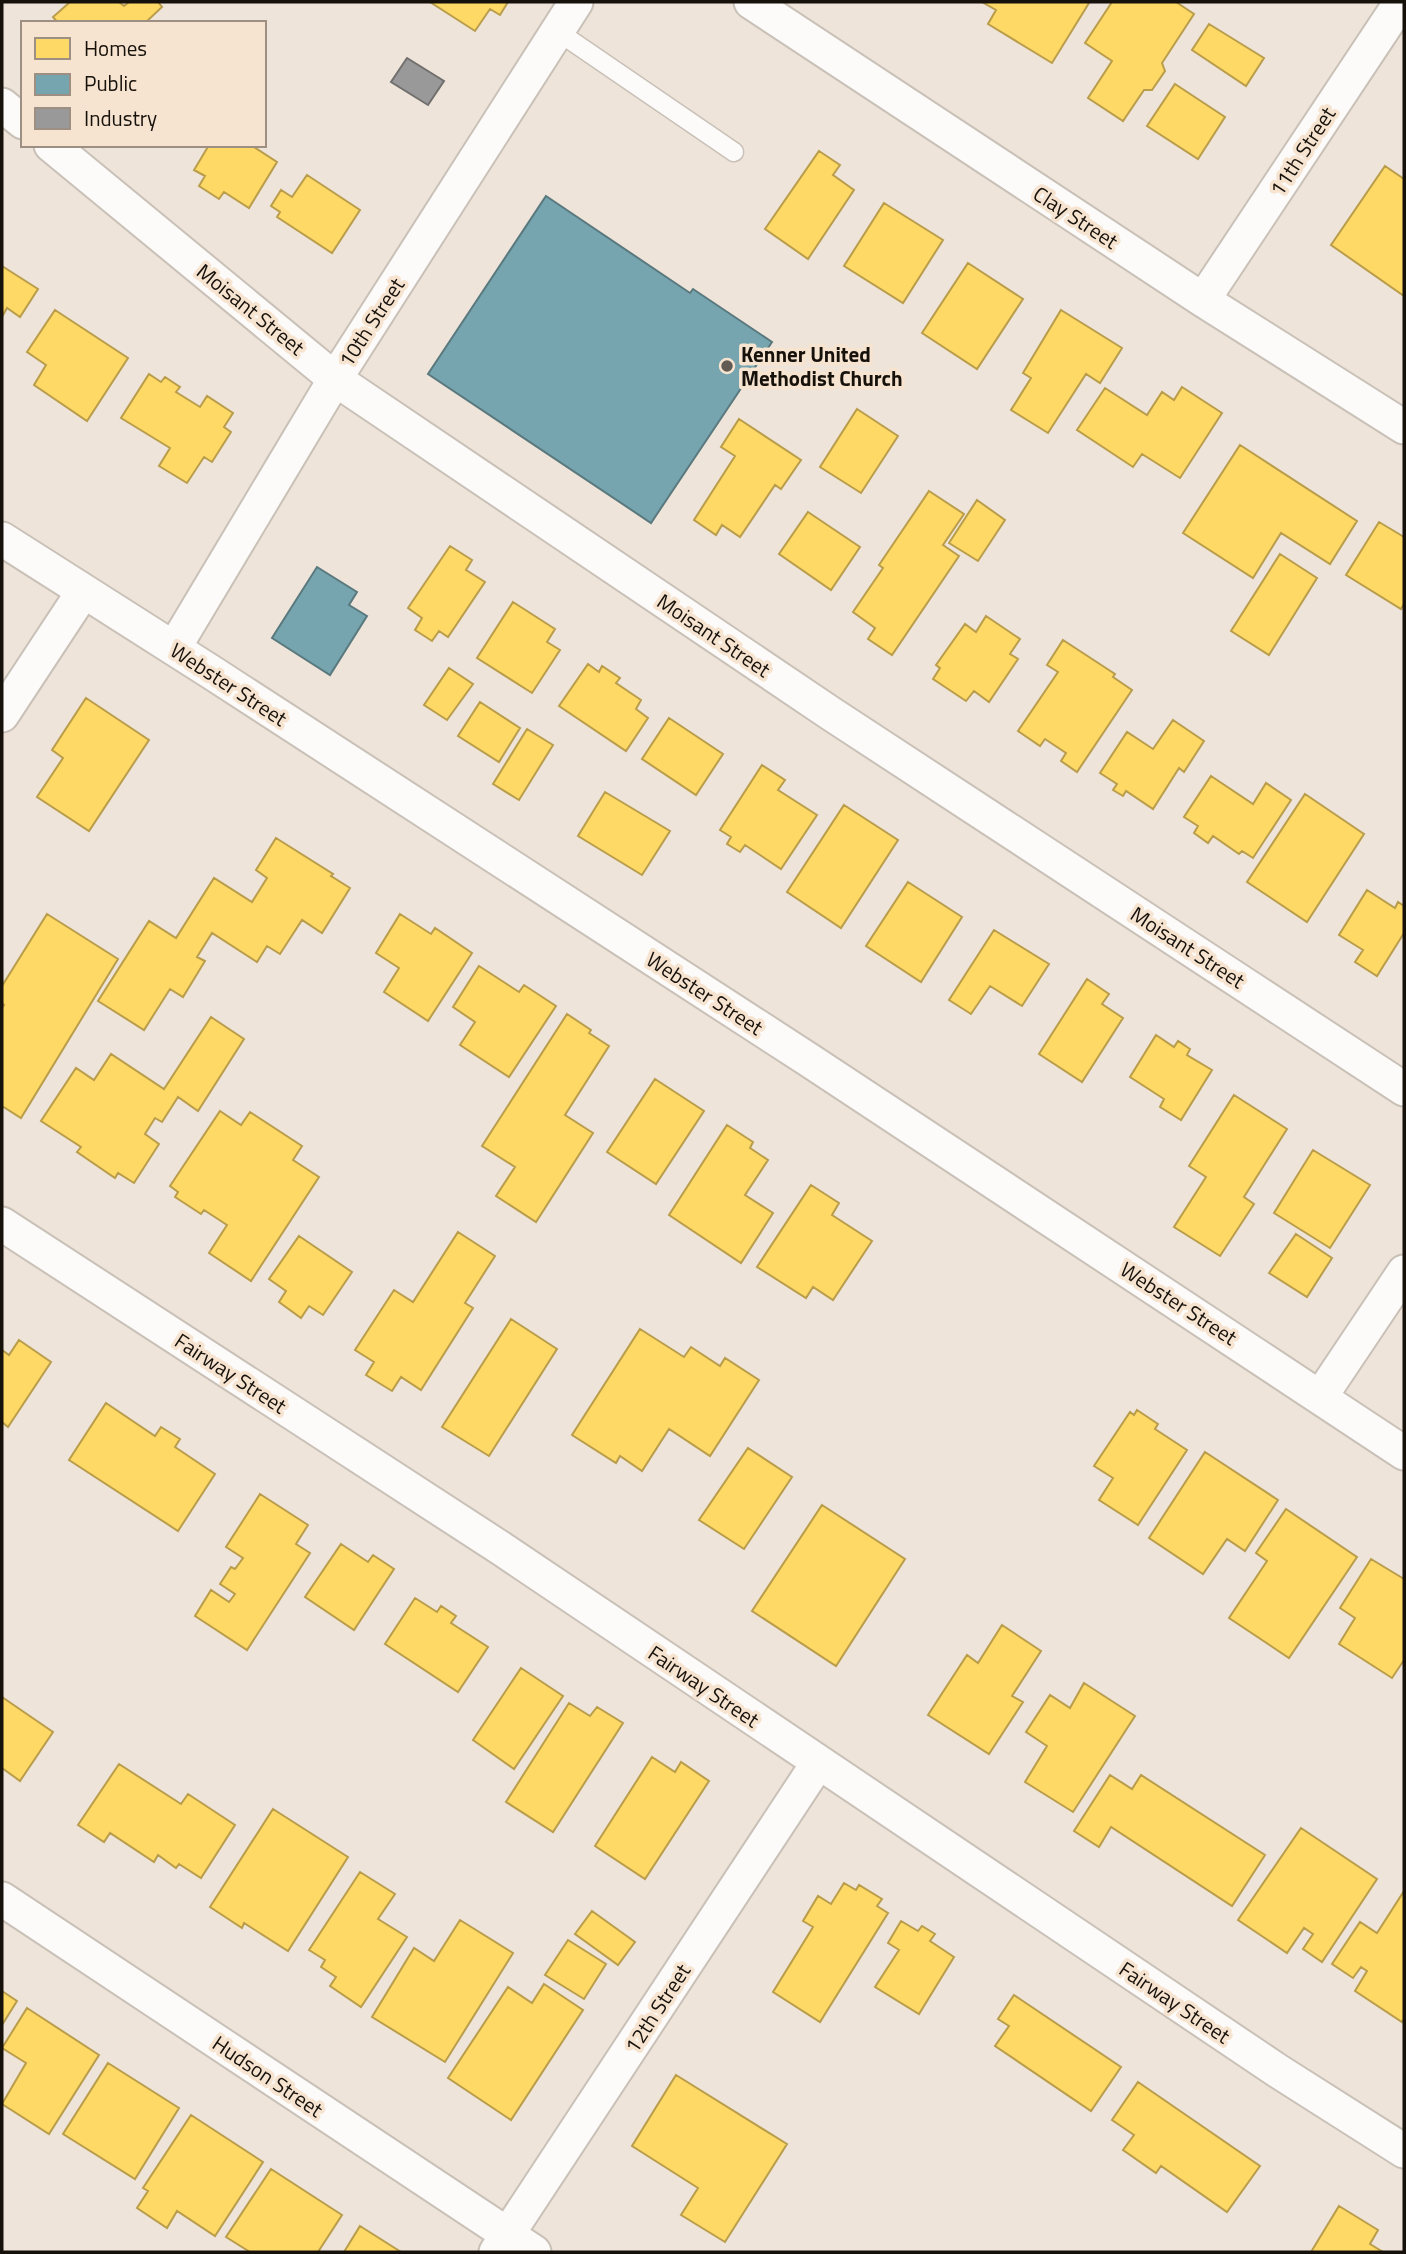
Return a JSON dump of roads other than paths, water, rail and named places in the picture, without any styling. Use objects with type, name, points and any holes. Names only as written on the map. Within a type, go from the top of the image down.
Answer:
[{"type":"street","name":"10th Street","points":[[174,648],[335,379],[576,2]]},
{"type":"street","name":"Clay Street","points":[[751,2],[1203,300],[1404,428]]},
{"type":"street","name":"11th Street","points":[[1203,300],[1401,2]]},
{"type":"street","points":[[2,105],[21,120]]},
{"type":"street","name":"Moisant Street","points":[[53,147],[335,379],[830,713],[1404,1089]]},
{"type":"street","name":"Webster Street","points":[[2,539],[174,648],[1404,1452]]},
{"type":"street","points":[[2,715],[83,592]]},
{"type":"street","name":"Fairway Street","points":[[2,1224],[502,1549],[1278,2071],[1404,2151]]},
{"type":"street","points":[[1321,1396],[1404,1272]]},
{"type":"street","name":"12th Street","points":[[512,2246],[818,1763]]},
{"type":"street","name":"Hudson Street","points":[[2,1899],[512,2246]]},
{"type":"lane","points":[[557,31],[734,152]]},
{"type":"place","name":"Kenner United Methodist Church","points":[[727,366]]}]
